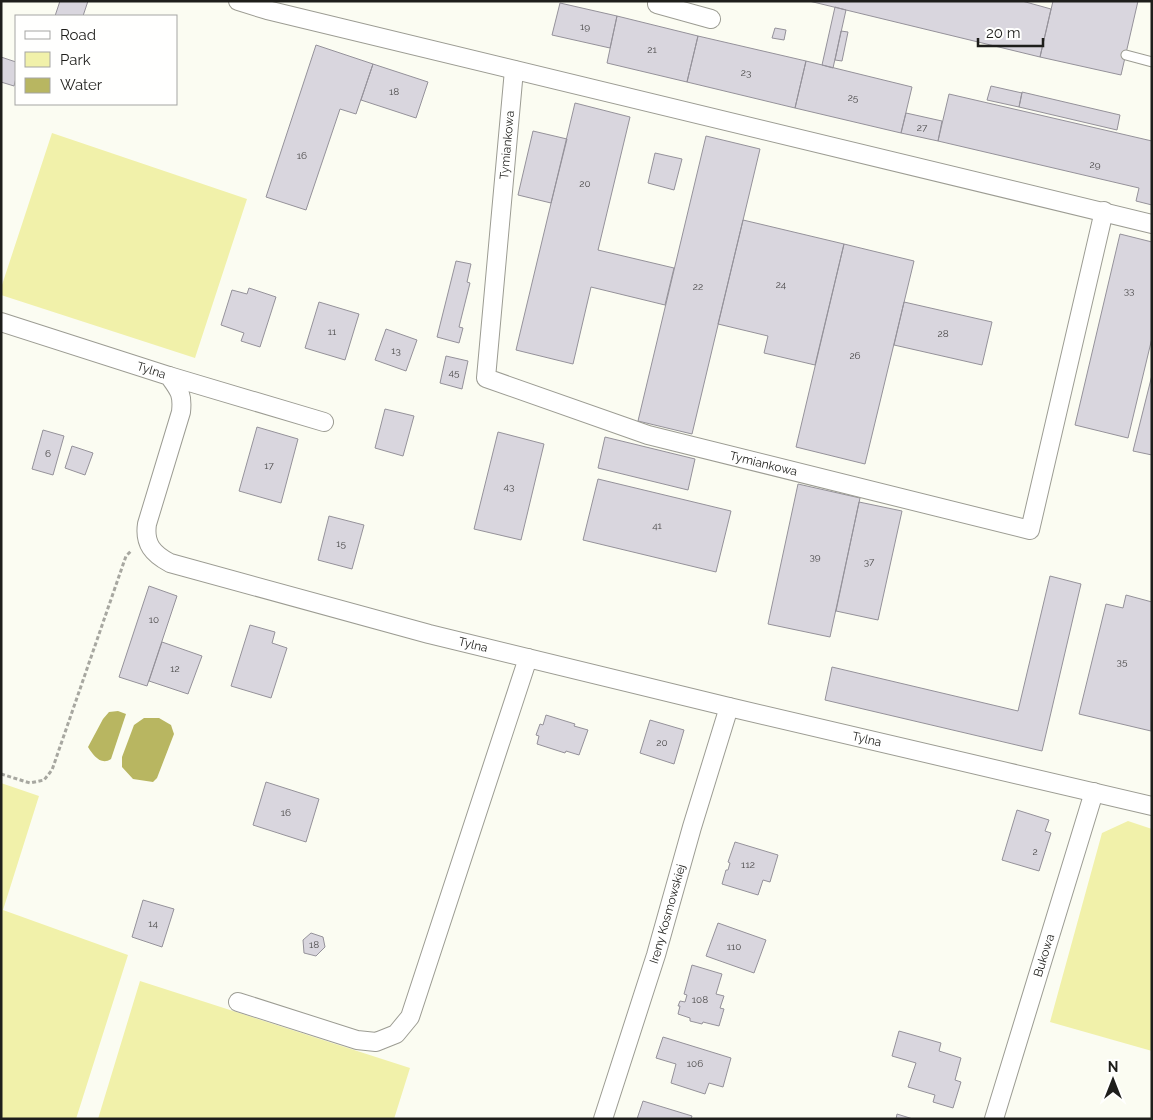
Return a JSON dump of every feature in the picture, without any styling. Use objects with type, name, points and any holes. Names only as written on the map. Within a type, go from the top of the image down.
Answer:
[{"type":"street","points":[[238,1],[268,10],[1152,224]]},
{"type":"street","points":[[658,1],[657,4],[711,19]]},
{"type":"street","name":"Tymiankowa","points":[[514,70],[486,378],[648,435],[1030,530],[1104,212]]},
{"type":"street","name":"Tylna","points":[[1,322],[169,376],[182,400],[181,412],[146,524],[145,533],[148,544],[158,556],[170,563],[429,634],[729,707],[1152,806]]},
{"type":"street","points":[[169,376],[324,422]]},
{"type":"street","points":[[238,1002],[357,1040],[376,1042],[396,1034],[410,1017],[528,658]]},
{"type":"street","name":"Ireny Kosmowskiej","points":[[603,1119],[656,955],[692,827],[729,707]]},
{"type":"street","name":"Bukowa","points":[[994,1119],[1094,792]]},
{"type":"lane","points":[[1126,55],[1152,62]]},
{"type":"path","points":[[1,774],[30,783],[44,780],[52,770],[126,556],[135,548],[148,544]]},
{"type":"green space","points":[[52,133],[247,199],[195,358],[1,295],[1,288]]},
{"type":"green space","points":[[1,783],[39,796],[3,910],[128,955],[76,1119],[1,1119]]},
{"type":"green space","points":[[1128,821],[1152,829],[1152,1051],[1050,1022],[1102,833]]},
{"type":"green space","points":[[140,981],[410,1068],[394,1119],[98,1119]]},
{"type":"water","points":[[118,711],[126,714],[111,759],[104,761],[95,756],[88,747],[103,719],[109,712]]},
{"type":"water","points":[[144,718],[159,718],[171,725],[174,734],[157,778],[153,782],[133,779],[122,767],[122,757],[134,725]]},
{"type":"building","points":[[60,1],[88,1],[83,15],[55,15]]},
{"type":"building","points":[[809,1],[1022,1],[1051,9],[1040,57]]},
{"type":"building","points":[[1053,1],[1138,1],[1121,75],[1040,57]]},
{"type":"building","points":[[560,3],[617,16],[610,48],[552,35]]},
{"type":"building","points":[[835,7],[846,10],[833,68],[822,65]]},
{"type":"building","points":[[617,16],[698,36],[687,82],[607,63]]},
{"type":"building","points":[[775,28],[786,30],[784,40],[772,38]]},
{"type":"building","points":[[841,31],[848,32],[842,61],[835,60]]},
{"type":"building","points":[[698,36],[806,61],[795,108],[687,82]]},
{"type":"building","points":[[316,45],[373,64],[356,114],[340,109],[306,210],[266,197]]},
{"type":"building","points":[[1,57],[15,62],[14,86],[1,82]]},
{"type":"building","points":[[806,61],[912,87],[901,133],[795,108]]},
{"type":"building","points":[[373,64],[428,82],[416,118],[361,100]]},
{"type":"building","points":[[991,86],[1022,93],[1019,107],[987,100]]},
{"type":"building","points":[[1022,92],[1120,115],[1117,130],[1019,107]]},
{"type":"building","points":[[949,94],[1152,141],[1152,205],[1136,201],[1139,188],[938,141]]},
{"type":"building","points":[[575,103],[630,117],[598,250],[674,268],[665,305],[591,287],[573,364],[516,350]]},
{"type":"building","points":[[906,113],[942,121],[938,141],[901,133]]},
{"type":"building","points":[[533,131],[567,139],[551,203],[518,195]]},
{"type":"building","points":[[706,136],[760,149],[692,434],[638,421]]},
{"type":"building","points":[[655,153],[682,159],[674,190],[648,183]]},
{"type":"building","points":[[743,220],[844,244],[815,365],[764,353],[768,336],[718,324]]},
{"type":"building","points":[[1120,234],[1152,242],[1152,338],[1128,438],[1075,425]]},
{"type":"building","points":[[844,244],[914,261],[865,464],[796,447]]},
{"type":"building","points":[[456,261],[471,264],[467,282],[470,283],[459,327],[463,328],[459,343],[437,337]]},
{"type":"building","points":[[249,288],[276,297],[260,347],[241,341],[244,333],[221,325],[232,290],[247,294]]},
{"type":"building","points":[[319,302],[359,314],[345,360],[305,348]]},
{"type":"building","points":[[904,302],[992,322],[982,365],[894,345]]},
{"type":"building","points":[[386,329],[417,340],[406,371],[375,360]]},
{"type":"building","points":[[446,356],[468,361],[462,389],[440,383]]},
{"type":"building","points":[[1152,375],[1152,455],[1133,451]]},
{"type":"building","points":[[385,409],[414,416],[403,456],[375,448]]},
{"type":"building","points":[[257,427],[298,439],[281,503],[239,491]]},
{"type":"building","points":[[43,430],[64,436],[53,475],[32,469]]},
{"type":"building","points":[[498,432],[544,444],[521,540],[474,529]]},
{"type":"building","points":[[605,437],[695,459],[688,490],[598,468]]},
{"type":"building","points":[[72,446],[93,453],[85,475],[65,468]]},
{"type":"building","points":[[598,479],[731,511],[716,572],[583,540]]},
{"type":"building","points":[[798,484],[860,498],[830,637],[768,624]]},
{"type":"building","points":[[859,502],[902,511],[878,620],[836,611]]},
{"type":"building","points":[[329,516],[364,525],[352,569],[318,560]]},
{"type":"building","points":[[1050,576],[1081,584],[1042,751],[825,700],[832,667],[1018,711]]},
{"type":"building","points":[[149,586],[177,596],[147,686],[119,677]]},
{"type":"building","points":[[1126,595],[1152,602],[1151,731],[1079,714],[1106,604],[1123,608]]},
{"type":"building","points":[[250,625],[275,632],[272,643],[287,648],[271,698],[231,686]]},
{"type":"building","points":[[162,642],[202,656],[188,694],[149,681]]},
{"type":"building","points":[[546,715],[588,730],[579,755],[566,751],[565,753],[537,744],[539,736],[536,735],[540,724],[543,725]]},
{"type":"building","points":[[650,720],[684,730],[674,764],[640,753]]},
{"type":"building","points":[[266,782],[319,799],[306,842],[253,825]]},
{"type":"building","points":[[1017,810],[1049,820],[1045,831],[1051,833],[1039,871],[1002,860]]},
{"type":"building","points":[[735,842],[778,855],[770,882],[763,880],[758,895],[722,884],[726,870],[728,870],[730,863],[728,862]]},
{"type":"building","points":[[143,900],[174,909],[162,947],[132,937]]},
{"type":"building","points":[[718,923],[766,940],[754,973],[706,956]]},
{"type":"building","points":[[311,933],[323,937],[325,947],[316,956],[304,953],[303,940]]},
{"type":"building","points":[[692,965],[722,974],[716,994],[724,996],[720,1008],[724,1009],[719,1026],[690,1021],[690,1018],[678,1014],[680,1001],[685,1002],[687,995],[684,994]]},
{"type":"building","points":[[899,1031],[941,1043],[939,1051],[961,1058],[955,1080],[961,1082],[953,1108],[933,1102],[935,1095],[908,1087],[916,1063],[892,1056]]},
{"type":"building","points":[[663,1037],[731,1058],[723,1087],[709,1083],[705,1094],[671,1083],[676,1064],[656,1058]]},
{"type":"building","points":[[643,1101],[692,1116],[691,1119],[637,1119]]},
{"type":"building","points":[[897,1114],[913,1119],[896,1119]]}]
